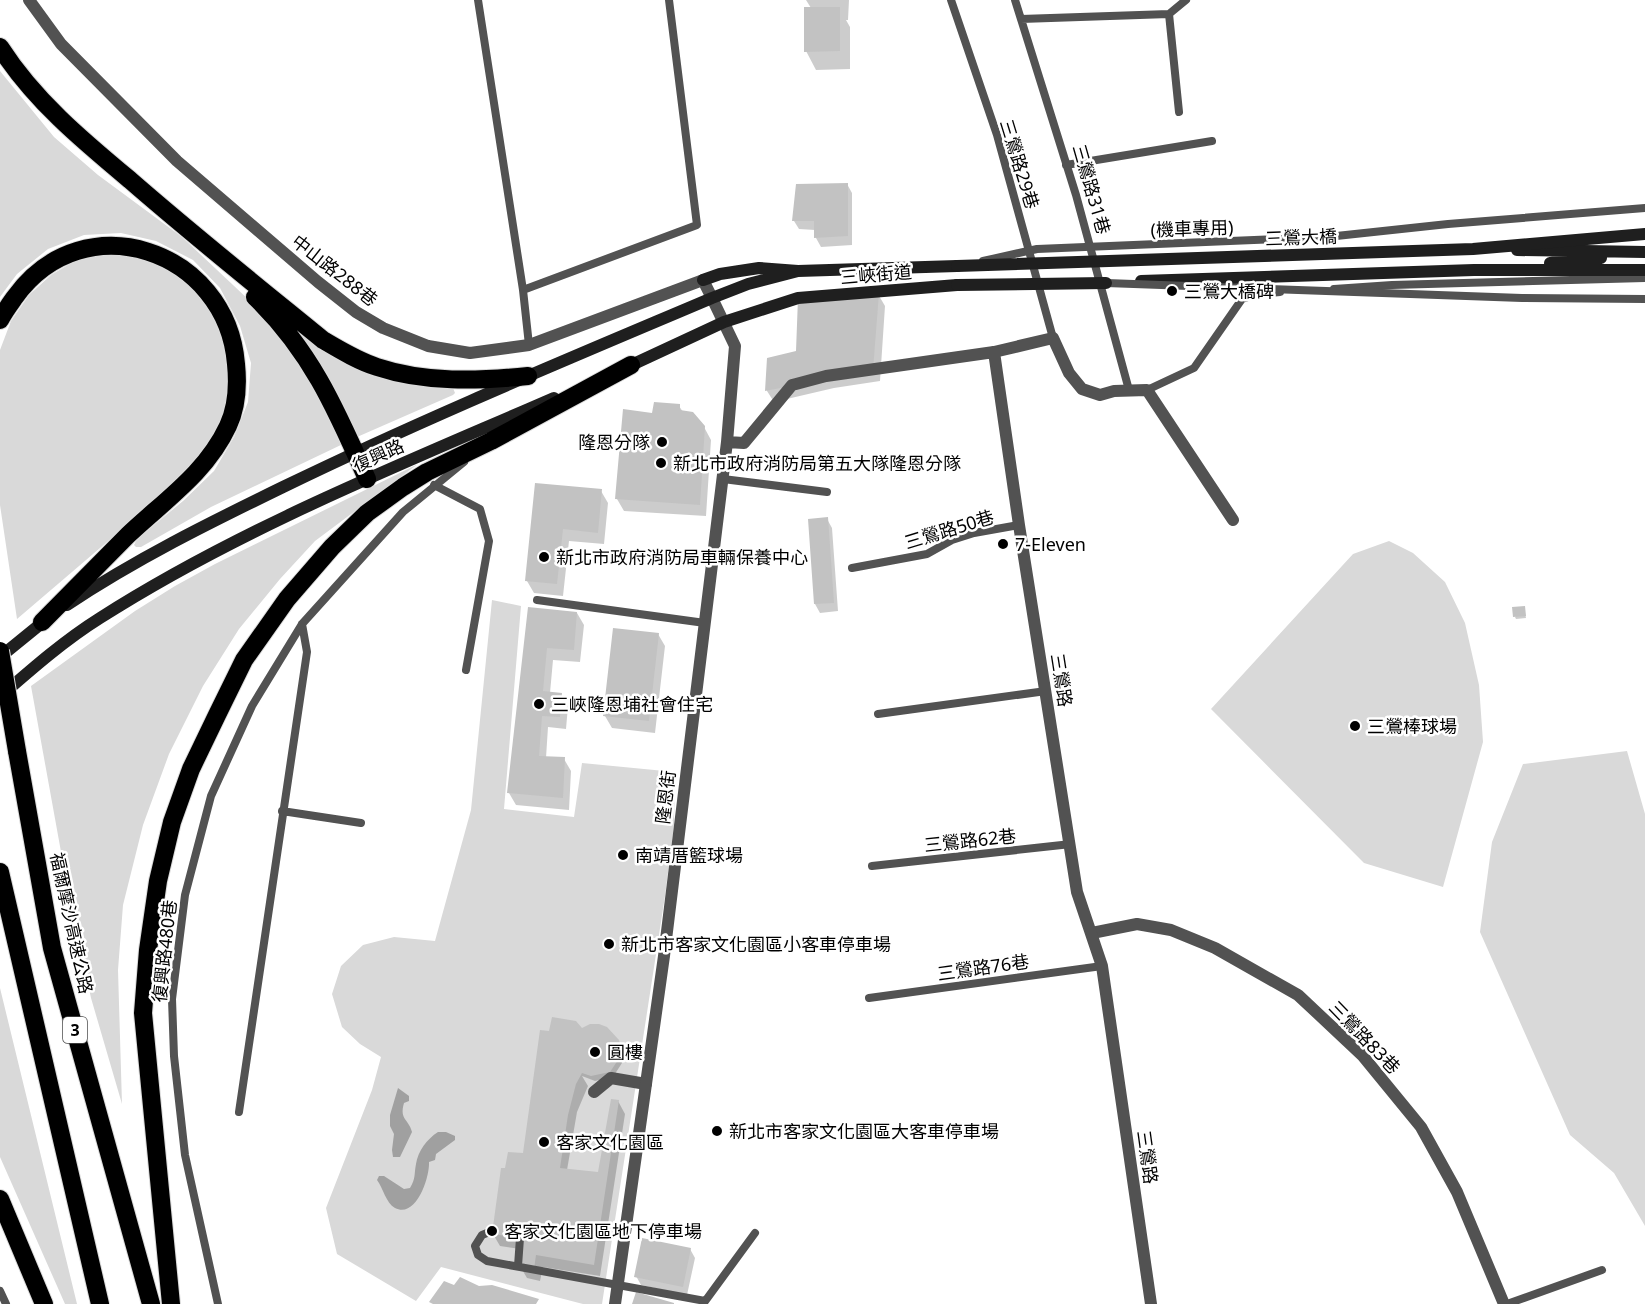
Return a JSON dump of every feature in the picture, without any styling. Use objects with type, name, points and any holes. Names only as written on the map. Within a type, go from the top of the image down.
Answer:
[{"type":"highway","points":[[0,47],[38,96],[72,131],[167,213],[323,340],[349,356],[404,374],[437,379],[493,380],[528,376]]},
{"type":"highway","points":[[167,213],[263,304],[289,332],[330,396],[367,479]]},
{"type":"highway","points":[[0,320],[25,284],[45,265],[71,252],[100,245],[124,245],[156,254],[182,267],[204,288],[223,314],[235,348],[238,385],[229,424],[207,462],[180,490],[130,534],[42,622]]},
{"type":"highway","points":[[171,1304],[142,1013],[148,950],[158,881],[172,822],[187,780],[244,660],[287,599],[367,513],[427,472],[491,441],[631,365]]},
{"type":"highway","name":"福爾摩沙高速公路","points":[[0,651],[52,948],[152,1304]]},
{"type":"highway","name":"3","points":[[0,872],[100,1304]]},
{"type":"highway","points":[[0,1199],[44,1304]]},
{"type":"main road","name":"三鶯大橋","points":[[957,266],[1473,249],[1645,234]]},
{"type":"main road","points":[[1473,249],[1645,253]]},
{"type":"main road","points":[[1474,270],[1645,253]]},
{"type":"main road","name":"三峽街道","points":[[798,271],[957,266]]},
{"type":"main road","points":[[704,280],[720,274],[759,268],[798,271]]},
{"type":"main road","points":[[1106,283],[1474,270],[1645,270]]},
{"type":"main road","name":"復興路","points":[[0,657],[42,622],[135,562],[355,452],[712,298],[748,284],[798,271]]},
{"type":"main road","name":"三峽街道","points":[[798,298],[957,285],[1106,283]]},
{"type":"main road","name":"復興路","points":[[0,696],[51,653],[98,619],[207,555],[367,479],[631,365],[724,322],[798,298]]},
{"type":"street","name":"中山路288巷","points":[[29,0],[61,44],[177,161],[318,282],[356,312],[383,328],[428,346],[470,353],[529,345],[704,280]]},
{"type":"street","name":"隆恩街","points":[[615,1304],[646,1084],[727,442],[735,346],[704,280]]},
{"type":"street","points":[[727,442],[744,443],[792,385],[826,376],[994,352],[1053,338],[1069,373],[1082,389],[1100,395],[1114,391],[1147,390],[1233,520]]},
{"type":"street","name":"三鶯路","points":[[994,352],[1077,892],[1102,966],[1151,1304]]},
{"type":"street","name":"三鶯路83巷","points":[[1092,933],[1137,924],[1171,930],[1215,948],[1298,995],[1362,1055],[1421,1127],[1457,1192],[1506,1304]]},
{"type":"street","points":[[594,1092],[611,1078],[646,1084]]},
{"type":"lane","points":[[478,0],[523,290],[529,345]]},
{"type":"lane","points":[[523,290],[697,225],[669,0]]},
{"type":"lane","name":"三鶯路29巷","points":[[951,0],[997,135],[1053,338]]},
{"type":"lane","name":"三鶯路31巷","points":[[1015,0],[1066,165],[1129,390]]},
{"type":"lane","points":[[1021,19],[1169,14],[1186,0]]},
{"type":"lane","points":[[1169,14],[1179,112]]},
{"type":"lane","points":[[1066,165],[1212,141]]},
{"type":"lane","name":"(機車專用)","points":[[957,266],[1037,249],[1327,237],[1448,224],[1645,208]]},
{"type":"lane","points":[[1147,390],[1194,368],[1242,299],[1257,294],[1392,285],[1645,278]]},
{"type":"lane","points":[[1106,283],[1522,298],[1645,299]]},
{"type":"lane","name":"復興路480巷","points":[[218,1304],[185,1155],[174,1056],[172,999],[184,895],[211,796],[252,706],[302,624],[403,512],[491,441]]},
{"type":"lane","points":[[723,479],[827,492]]},
{"type":"lane","points":[[434,485],[480,509],[489,541],[466,670]]},
{"type":"lane","name":"三鶯路50巷","points":[[852,568],[927,554],[952,540],[974,533],[1019,525]]},
{"type":"lane","points":[[537,600],[705,623]]},
{"type":"lane","points":[[239,1112],[307,652],[302,624]]},
{"type":"lane","points":[[878,714],[1046,691]]},
{"type":"lane","points":[[282,811],[361,824]]},
{"type":"lane","name":"三鶯路62巷","points":[[872,866],[1071,844]]},
{"type":"lane","name":"三鶯路76巷","points":[[868,998],[1102,966]]},
{"type":"lane","points":[[492,1231],[487,1232],[475,1246],[478,1255],[487,1261],[619,1284],[704,1302],[755,1233]]},
{"type":"lane","points":[[518,1266],[520,1238]]},
{"type":"lane","points":[[1506,1304],[1602,1270]]},
{"type":"lane","points":[[0,1291],[6,1304]]},
{"type":"shaded area","points":[[0,71],[54,137],[98,175],[182,237],[250,301],[289,347],[313,384],[343,444],[211,507],[141,547],[134,545],[137,539],[183,501],[214,471],[234,437],[248,402],[251,363],[240,326],[220,288],[193,260],[156,241],[121,233],[84,235],[48,249],[17,274],[0,297]]},
{"type":"shaded area","points":[[121,254],[142,258],[168,268],[209,303],[223,334],[230,364],[228,396],[221,425],[206,450],[182,478],[17,619],[0,505],[0,350],[11,321],[29,295],[51,275],[73,262],[96,255]]},
{"type":"shaded area","points":[[294,325],[340,358],[453,388],[455,393],[357,437],[319,364]]},
{"type":"shaded area","points":[[418,464],[315,541],[280,579],[239,629],[203,686],[169,754],[143,825],[123,905],[118,970],[122,1104],[91,998],[71,907],[31,686],[135,611],[175,586]]},
{"type":"shaded area","name":"三鶯棒球場","points":[[1389,541],[1413,553],[1445,582],[1465,623],[1479,685],[1483,742],[1443,887],[1364,863],[1211,709],[1353,554]]},
{"type":"shaded area","points":[[492,600],[521,606],[504,809],[574,817],[582,763],[675,772],[674,825],[665,896],[602,1304],[583,1304],[441,1267],[416,1301],[337,1254],[326,1208],[372,1090],[381,1057],[360,1044],[342,1027],[332,994],[341,966],[363,945],[394,937],[435,941],[471,810]]},
{"type":"shaded area","points":[[1627,751],[1645,814],[1645,1226],[1614,1173],[1570,1135],[1480,932],[1492,842],[1523,764]]},
{"type":"shaded area","points":[[0,988],[77,1304],[65,1304],[0,1157]]},
{"type":"shaded area","points":[[398,1088],[409,1096],[409,1101],[404,1103],[403,1113],[412,1132],[400,1157],[393,1157],[394,1134],[390,1126],[390,1115]]},
{"type":"shaded area","points":[[438,1132],[446,1132],[455,1136],[455,1140],[436,1154],[435,1160],[429,1162],[424,1186],[415,1202],[403,1210],[395,1208],[389,1203],[377,1180],[379,1176],[384,1176],[404,1189],[410,1188],[421,1150]]},
{"type":"building","points":[[804,7],[840,7],[840,51],[804,52]]},
{"type":"building","points":[[848,183],[848,236],[814,238],[814,221],[792,221],[796,184]]},
{"type":"building","points":[[879,293],[873,370],[765,391],[767,358],[796,351],[798,298]]},
{"type":"building","name":"新北市政府消防局第五大隊隆恩分隊","points":[[654,402],[680,404],[680,410],[693,412],[705,426],[700,505],[615,499],[623,409],[652,413]]},
{"type":"building","name":"新北市政府消防局車輛保養中心","points":[[535,483],[602,489],[598,533],[563,529],[557,584],[525,581]]},
{"type":"building","points":[[828,517],[834,603],[814,604],[808,519]]},
{"type":"building","points":[[1525,606],[1526,616],[1513,617],[1512,607]]},
{"type":"building","name":"三峽隆恩埔社會住宅","points":[[528,607],[577,612],[574,650],[547,648],[543,691],[562,693],[560,717],[542,716],[539,756],[565,757],[563,798],[507,793]]},
{"type":"building","points":[[613,628],[659,633],[649,721],[603,716]]},
{"type":"building","name":"客家文化園區","points":[[552,1017],[576,1021],[582,1028],[590,1024],[607,1027],[619,1040],[621,1048],[620,1057],[610,1072],[591,1076],[582,1073],[576,1084],[568,1115],[560,1168],[598,1172],[611,1099],[619,1100],[594,1265],[536,1255],[534,1269],[518,1266],[520,1238],[492,1234],[501,1168],[505,1168],[508,1152],[523,1153],[540,1030],[549,1031]]},
{"type":"building","points":[[642,1238],[691,1248],[683,1287],[634,1277]]},
{"type":"building","points":[[460,1277],[479,1286],[492,1285],[539,1299],[536,1304],[433,1304],[429,1302],[444,1281],[454,1285]]},
{"type":"building","points":[[636,1292],[674,1303],[674,1304],[632,1304]]},
{"type":"place","name":"三鶯大橋碑","points":[[1172,291]]},
{"type":"place","name":"隆恩分隊","points":[[662,442]]},
{"type":"place","name":"新北市政府消防局第五大隊隆恩分隊","points":[[661,463]]},
{"type":"place","name":"7-Eleven","points":[[1003,544]]},
{"type":"place","name":"新北市政府消防局車輛保養中心","points":[[544,557]]},
{"type":"place","name":"三峽隆恩埔社會住宅","points":[[539,704]]},
{"type":"place","name":"三鶯棒球場","points":[[1355,726]]},
{"type":"place","name":"南靖厝籃球場","points":[[623,855]]},
{"type":"place","name":"新北市客家文化園區小客車停車場","points":[[609,944]]},
{"type":"place","name":"圓樓","points":[[595,1052]]},
{"type":"place","name":"新北市客家文化園區大客車停車場","points":[[717,1131]]},
{"type":"place","name":"客家文化園區","points":[[544,1142]]},
{"type":"place","name":"客家文化園區地下停車場","points":[[492,1231]]}]
